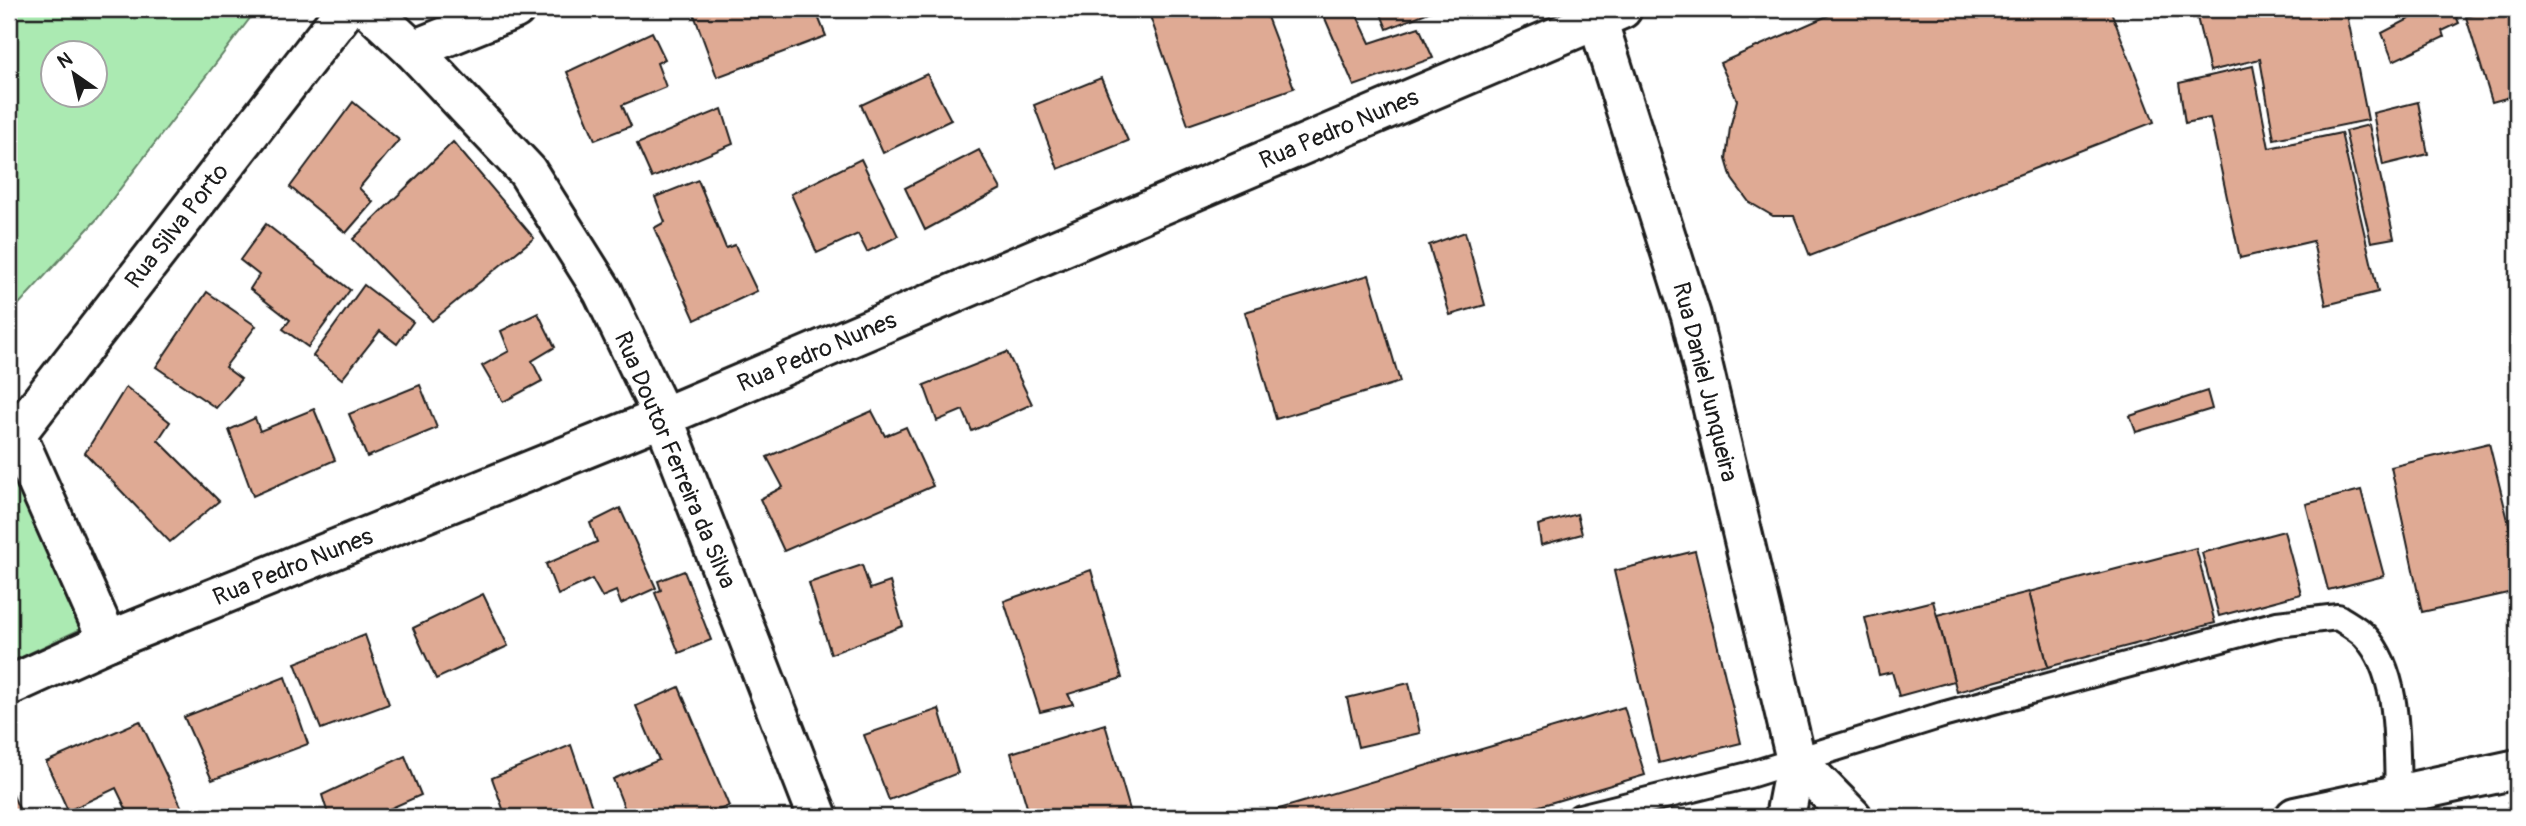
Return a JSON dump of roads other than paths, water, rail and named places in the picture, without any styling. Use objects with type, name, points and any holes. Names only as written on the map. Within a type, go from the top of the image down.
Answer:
[{"type":"street","name":"Rua Silva Porto","points":[[12,439],[346,9]]},
{"type":"street","name":"Rua Doutor Ferreira da Silva","points":[[369,9],[413,50],[527,171],[603,292],[663,417],[818,817]]},
{"type":"street","points":[[413,50],[515,9]]},
{"type":"street","name":"Rua Pedro Nunes","points":[[9,686],[108,641],[663,417],[1605,12]]},
{"type":"street","name":"Rua Daniel Junqueira","points":[[1605,12],[1691,316],[1796,760],[1785,817]]},
{"type":"street","points":[[12,439],[108,641]]},
{"type":"street","points":[[1796,760],[1852,817]]},
{"type":"street","points":[[2295,817],[2517,769]]},
{"type":"lane","points":[[1580,817],[1749,775],[1942,715],[2277,624],[2338,617],[2364,635],[2382,660],[2395,714],[2398,794]]}]
